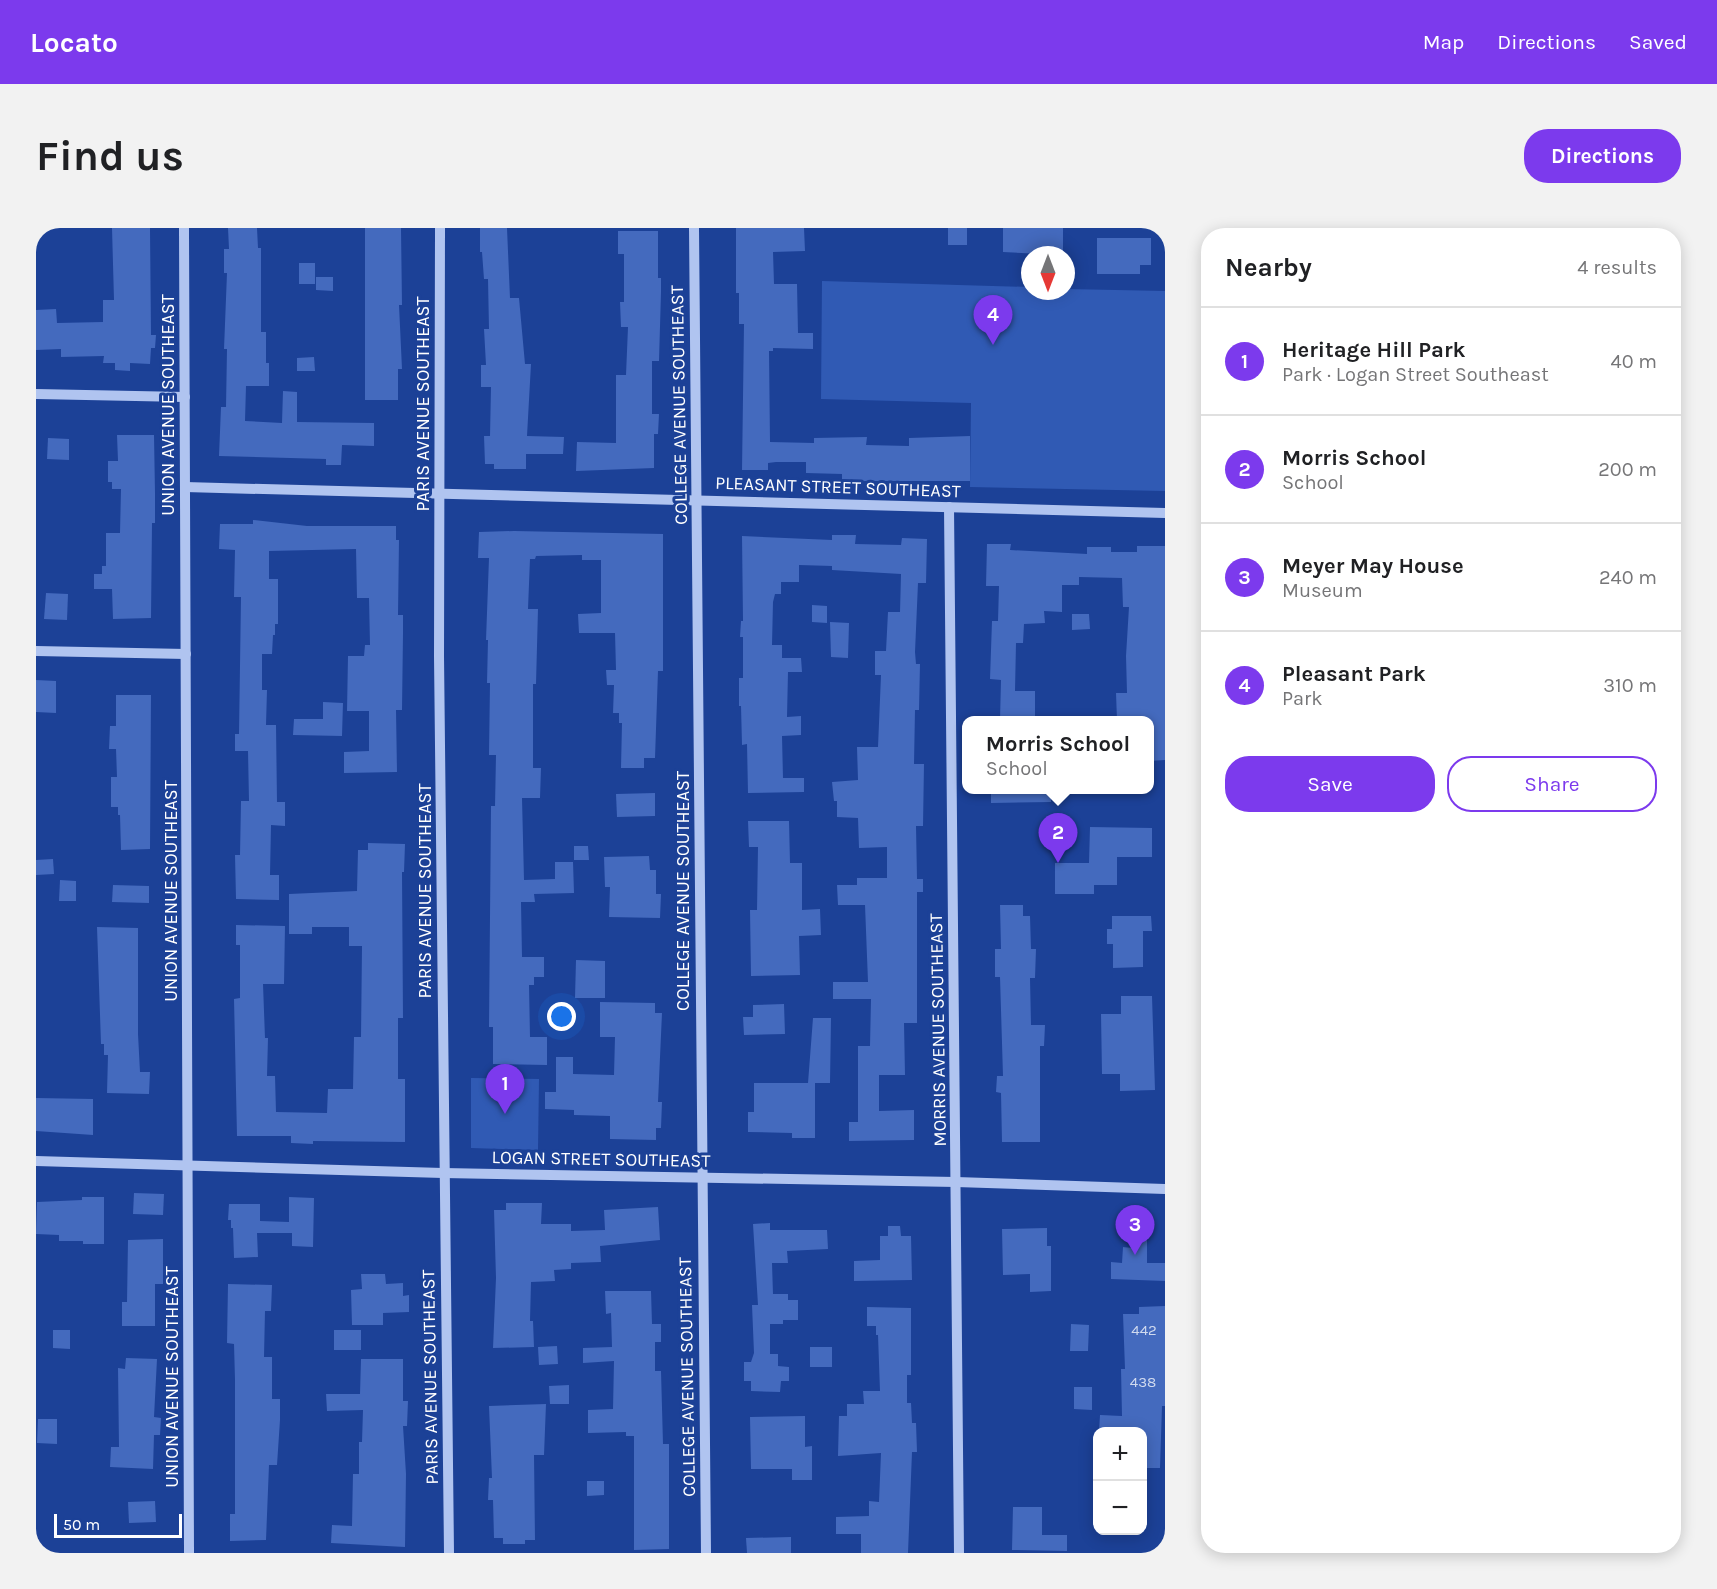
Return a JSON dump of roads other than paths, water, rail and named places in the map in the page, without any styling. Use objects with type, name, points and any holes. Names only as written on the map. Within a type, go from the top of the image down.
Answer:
[{"type":"street","name":"UNION AVENUE SOUTHEAST","points":[[184,228],[189,1553]]},
{"type":"street","name":"PARIS AVENUE SOUTHEAST","points":[[440,228],[439,494],[449,1553]]},
{"type":"street","name":"COLLEGE AVENUE SOUTHEAST","points":[[694,228],[706,1553]]},
{"type":"street","points":[[36,394],[185,397]]},
{"type":"street","name":"PLEASANT STREET SOUTHEAST","points":[[185,487],[1165,513]]},
{"type":"street","name":"MORRIS AVENUE SOUTHEAST","points":[[949,507],[959,1553]]},
{"type":"street","points":[[36,651],[186,654]]},
{"type":"street","name":"LOGAN STREET SOUTHEAST","points":[[36,1161],[444,1173],[956,1182],[1165,1189]]},
{"type":"place","name":"Pleasant Park","points":[[993,345]]},
{"type":"place","name":"Morris School","points":[[1058,863]]},
{"type":"place","name":"Heritage Hill Park","points":[[505,1114]]},
{"type":"place","name":"Meyer May House","points":[[1135,1255]]}]
